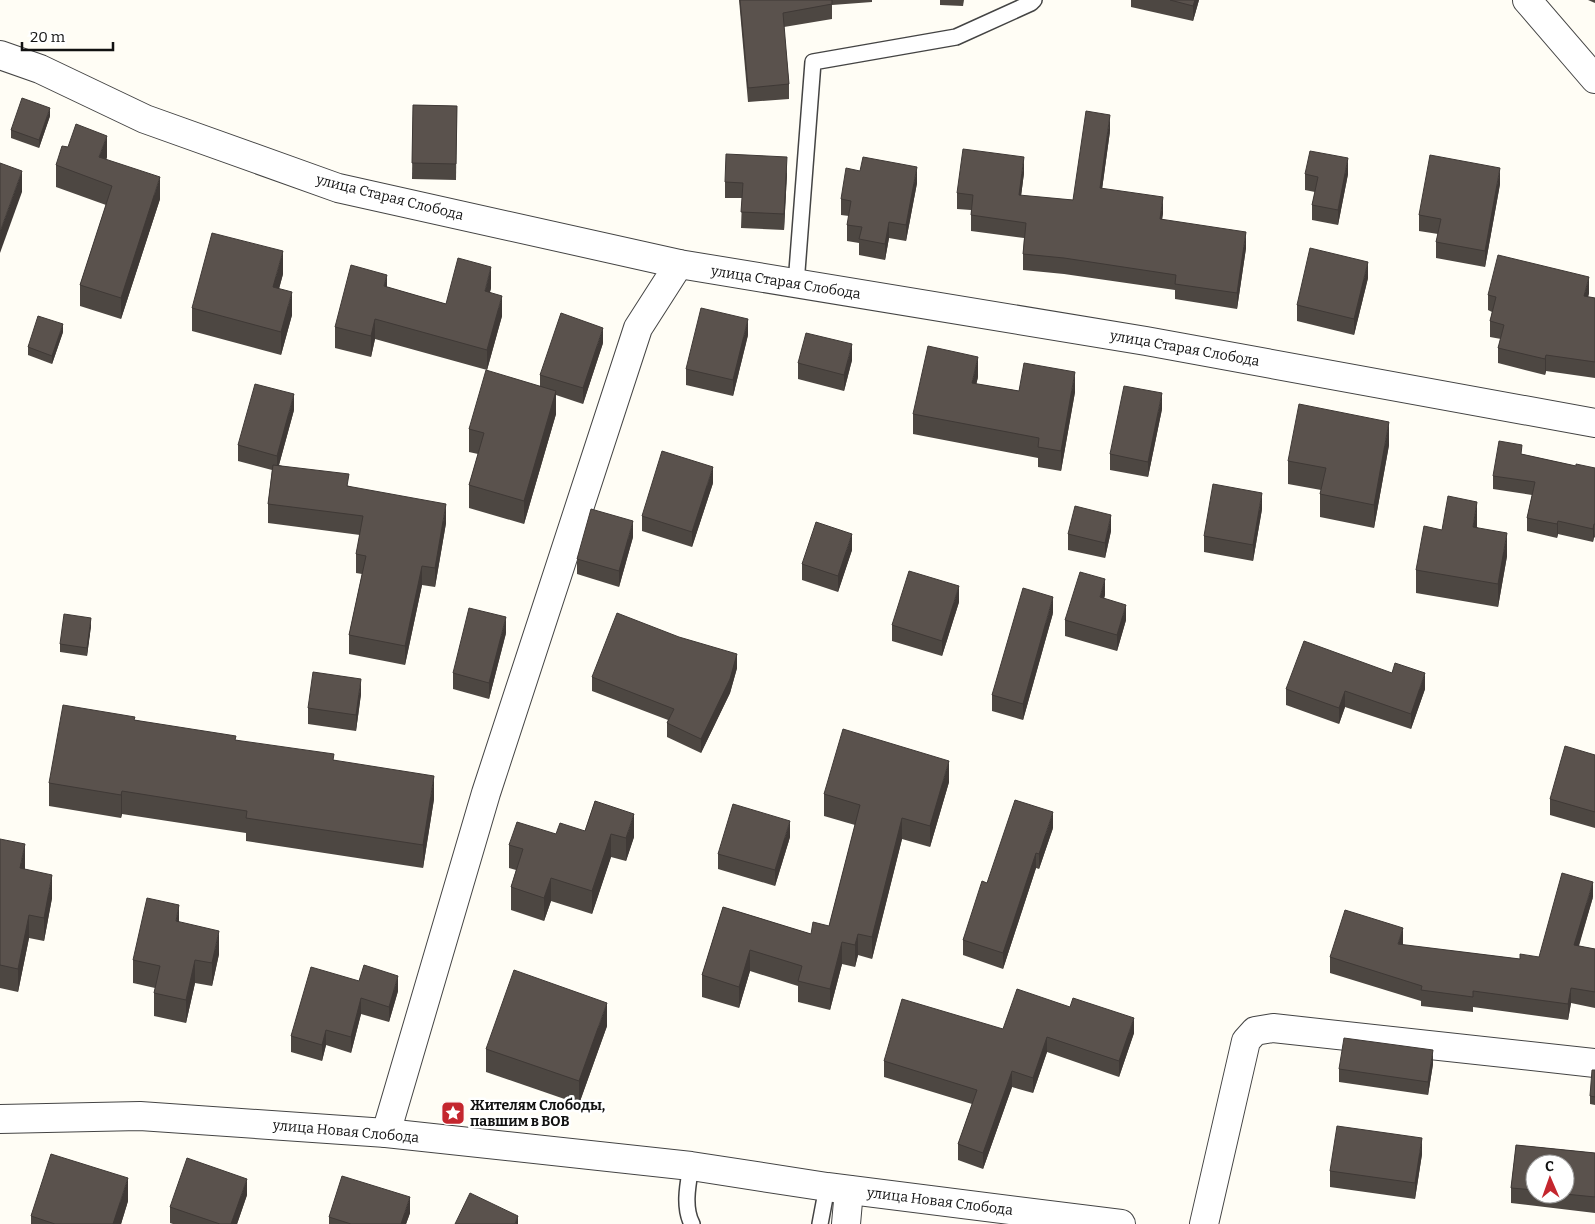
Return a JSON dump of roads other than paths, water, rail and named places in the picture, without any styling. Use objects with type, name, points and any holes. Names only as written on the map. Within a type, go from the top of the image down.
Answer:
[{"type":"street","points":[[1526,0],[1595,79]]},
{"type":"street","name":"улица Старая Слобода","points":[[0,55],[40,69],[144,119],[338,188],[679,264],[1146,341],[1595,423]]},
{"type":"street","points":[[386,1133],[486,793],[638,328],[679,264]]},
{"type":"street","points":[[1204,1224],[1246,1041],[1255,1031],[1273,1028],[1595,1063]]},
{"type":"street","name":"улица Новая Слобода","points":[[0,1119],[140,1116],[386,1133],[691,1166],[838,1188],[1121,1224]]},
{"type":"street","points":[[838,1188],[846,1224]]},
{"type":"lane","points":[[796,284],[814,62],[956,37],[1034,0]]},
{"type":"lane","points":[[691,1166],[687,1200],[692,1224]]},
{"type":"lane","points":[[820,1224],[838,1188]]},
{"type":"place","name":"Жителям Слободы, павшим в ВОВ","points":[[453,1113]]}]
